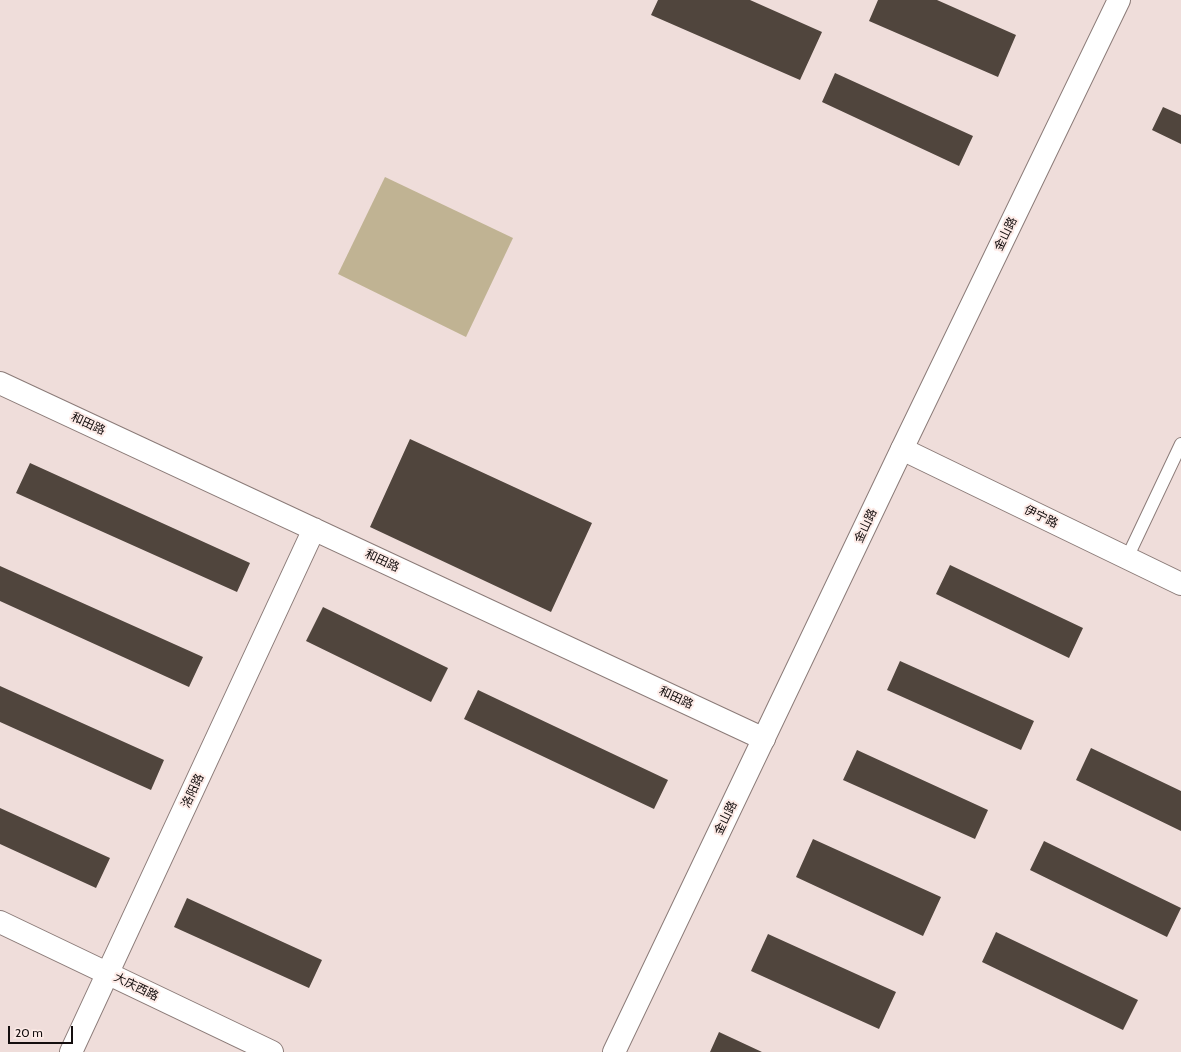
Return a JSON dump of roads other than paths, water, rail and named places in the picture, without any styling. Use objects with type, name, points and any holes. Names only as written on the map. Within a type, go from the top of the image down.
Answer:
[{"type":"street","name":"金山路","points":[[614,1052],[902,449],[1119,0]]},
{"type":"street","name":"和田路","points":[[0,383],[764,739]]},
{"type":"street","name":"伊宁路","points":[[902,449],[1181,584]]},
{"type":"street","name":"洛阳路","points":[[71,1052],[314,529]]},
{"type":"street","name":"大庆西路","points":[[0,922],[272,1052]]},
{"type":"lane","points":[[1126,558],[1181,444]]}]
